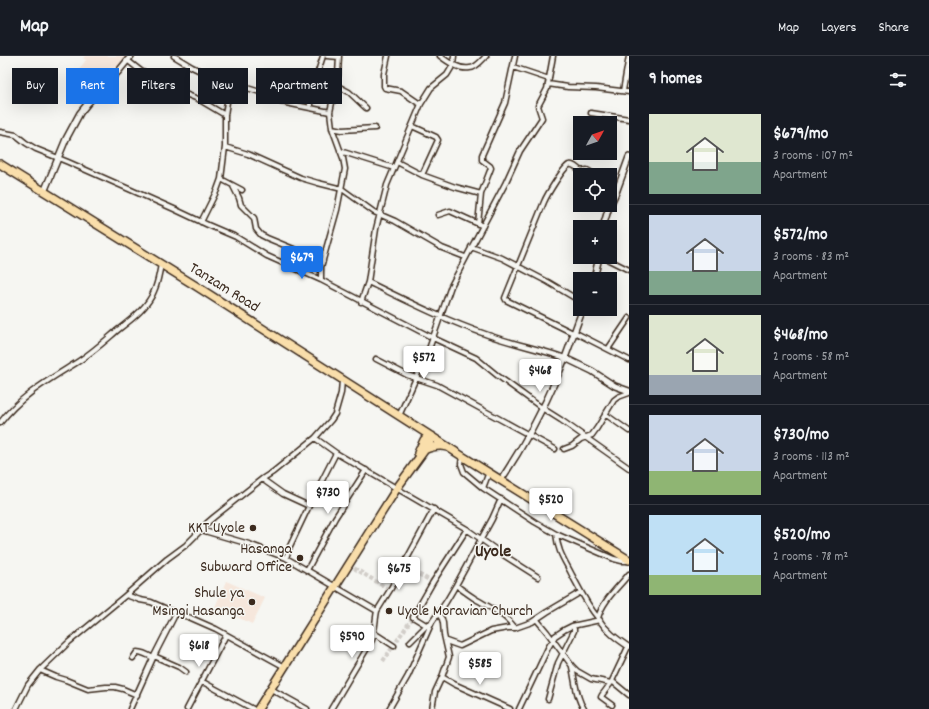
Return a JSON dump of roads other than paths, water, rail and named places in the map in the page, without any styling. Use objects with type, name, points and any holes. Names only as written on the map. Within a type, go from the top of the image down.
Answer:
[{"type":"highway","name":"Tanzam Road","points":[[0,164],[629,560]]},
{"type":"highway","points":[[410,423],[418,434],[422,450]]},
{"type":"highway","points":[[258,709],[397,488],[409,472],[422,450],[424,440],[430,435]]},
{"type":"highway","points":[[422,450],[439,446],[449,448]]},
{"type":"street","points":[[174,56],[198,70]]},
{"type":"street","points":[[310,108],[308,94],[317,75],[323,56]]},
{"type":"street","points":[[327,56],[339,57],[339,68]]},
{"type":"street","points":[[388,56],[384,74],[385,88],[401,91],[421,104]]},
{"type":"street","points":[[440,56],[453,65],[470,69],[486,56]]},
{"type":"street","points":[[362,302],[368,282],[376,229],[387,185],[421,104],[431,88],[447,75],[453,65],[454,56]]},
{"type":"street","points":[[480,225],[481,194],[491,168],[482,160],[482,155],[505,103],[515,56]]},
{"type":"street","points":[[399,416],[433,338],[450,286],[471,247],[480,225],[520,151],[542,118],[538,106],[545,94],[553,56]]},
{"type":"street","points":[[623,91],[629,56]]},
{"type":"street","points":[[44,192],[70,132],[80,114],[88,103],[118,72],[129,58],[145,73],[162,84],[198,99],[225,115]]},
{"type":"street","points":[[513,67],[548,82],[568,87],[596,88],[629,92]]},
{"type":"street","points":[[248,88],[260,92],[281,102],[330,112]]},
{"type":"street","points":[[342,88],[349,92],[366,108]]},
{"type":"street","points":[[201,222],[221,179],[225,147],[225,115],[227,104]]},
{"type":"street","points":[[321,280],[320,273],[337,210],[345,169],[332,128],[330,112],[332,104]]},
{"type":"street","points":[[591,113],[629,118]]},
{"type":"street","points":[[412,126],[436,137],[438,140],[422,175]]},
{"type":"street","points":[[332,128],[342,130],[374,128]]},
{"type":"street","points":[[0,132],[16,135],[31,146],[236,237],[267,256],[321,280],[433,338],[476,358],[542,408],[629,468]]},
{"type":"street","points":[[225,147],[248,154],[301,178],[342,189],[374,212],[395,221],[442,248],[465,257]]},
{"type":"street","points":[[340,150],[394,168]]},
{"type":"street","points":[[617,190],[629,157]]},
{"type":"street","points":[[397,162],[422,175],[455,187],[481,194]]},
{"type":"street","points":[[577,168],[572,164],[569,165],[549,191],[505,298],[516,306],[574,332],[629,360]]},
{"type":"street","points":[[221,179],[242,190]]},
{"type":"street","points":[[233,186],[242,206],[253,216],[255,228],[261,235],[323,261]]},
{"type":"street","points":[[438,214],[450,211],[480,225]]},
{"type":"street","points":[[471,247],[494,255],[518,266],[573,297]]},
{"type":"street","points":[[0,423],[20,401],[39,386],[79,361],[127,323],[146,304],[154,292],[161,264]]},
{"type":"street","points":[[617,264],[629,270]]},
{"type":"street","points":[[368,282],[440,316],[498,339],[565,358],[592,371],[615,386],[629,392]]},
{"type":"street","points":[[501,480],[518,455],[555,382],[580,316]]},
{"type":"street","points":[[608,349],[629,319]]},
{"type":"street","points":[[376,359],[402,373],[438,385],[518,430],[529,434],[555,448]]},
{"type":"street","points":[[16,709],[28,685],[40,670],[69,642],[167,559],[186,545],[207,523],[262,479],[274,472],[315,438],[332,420],[335,414],[342,393],[342,379]]},
{"type":"street","points":[[564,449],[572,446],[581,439],[590,437],[616,398],[629,392]]},
{"type":"street","points":[[604,414],[629,431]]},
{"type":"street","points":[[315,438],[336,453],[434,509],[538,577]]},
{"type":"street","points":[[286,558],[308,506],[336,453]]},
{"type":"street","points":[[462,456],[461,464],[464,472],[483,488],[534,522],[556,534],[608,556],[622,561],[629,560]]},
{"type":"street","points":[[307,570],[335,518],[366,470]]},
{"type":"street","points":[[483,488],[488,472]]},
{"type":"street","points":[[262,479],[283,494],[308,506]]},
{"type":"street","points":[[389,709],[408,676],[432,622],[456,585],[492,519],[501,499]]},
{"type":"street","points":[[330,709],[372,640],[377,611],[434,509]]},
{"type":"street","points":[[426,625],[412,617],[466,529]]},
{"type":"street","points":[[201,530],[249,544],[286,558],[377,611]]},
{"type":"street","points":[[556,534],[557,543],[562,557],[588,605],[604,626],[629,647],[612,682],[601,697],[612,705]]},
{"type":"street","points":[[599,619],[600,612],[606,602],[629,574]]},
{"type":"street","points":[[456,585],[472,597],[511,621],[515,628]]},
{"type":"street","points":[[446,642],[460,646],[491,631],[524,626],[537,620],[547,612],[581,592]]},
{"type":"street","points":[[126,595],[151,602],[216,629],[285,667]]},
{"type":"street","points":[[130,709],[153,657],[176,613]]},
{"type":"street","points":[[432,709],[435,692],[450,657],[444,635],[443,623],[438,613]]},
{"type":"street","points":[[519,709],[548,648],[556,636],[572,626],[599,619]]},
{"type":"street","points":[[537,620],[572,666],[584,676],[591,679],[612,682],[629,695]]},
{"type":"street","points":[[410,642],[426,625],[432,622]]},
{"type":"street","points":[[548,699],[555,670],[574,632],[572,626]]},
{"type":"street","points":[[374,633],[394,646]]},
{"type":"street","points":[[187,709],[226,635]]},
{"type":"street","points":[[133,658],[135,653],[139,652],[179,667],[186,672]]},
{"type":"street","points":[[572,666],[579,700],[584,709]]},
{"type":"street","points":[[40,670],[56,678],[66,680],[88,689],[111,687],[123,689],[137,695]]},
{"type":"street","points":[[442,677],[454,684],[510,709]]},
{"type":"street","points":[[201,681],[253,709]]},
{"type":"street","points":[[271,688],[307,709]]},
{"type":"tunnel","points":[[349,565],[390,590]]},
{"type":"tunnel","points":[[403,566],[433,582]]},
{"type":"tunnel","points":[[383,661],[413,617]]},
{"type":"place","name":"KKT Uyole","points":[[253,528]]},
{"type":"place","name":"Hasanga Subward Office","points":[[300,558]]},
{"type":"place","name":"Shule ya Msingi Hasanga","points":[[252,602]]},
{"type":"place","name":"Uyole Moravian Church","points":[[389,611]]},
{"type":"district","name":"Uyole","points":[[493,552]]}]
